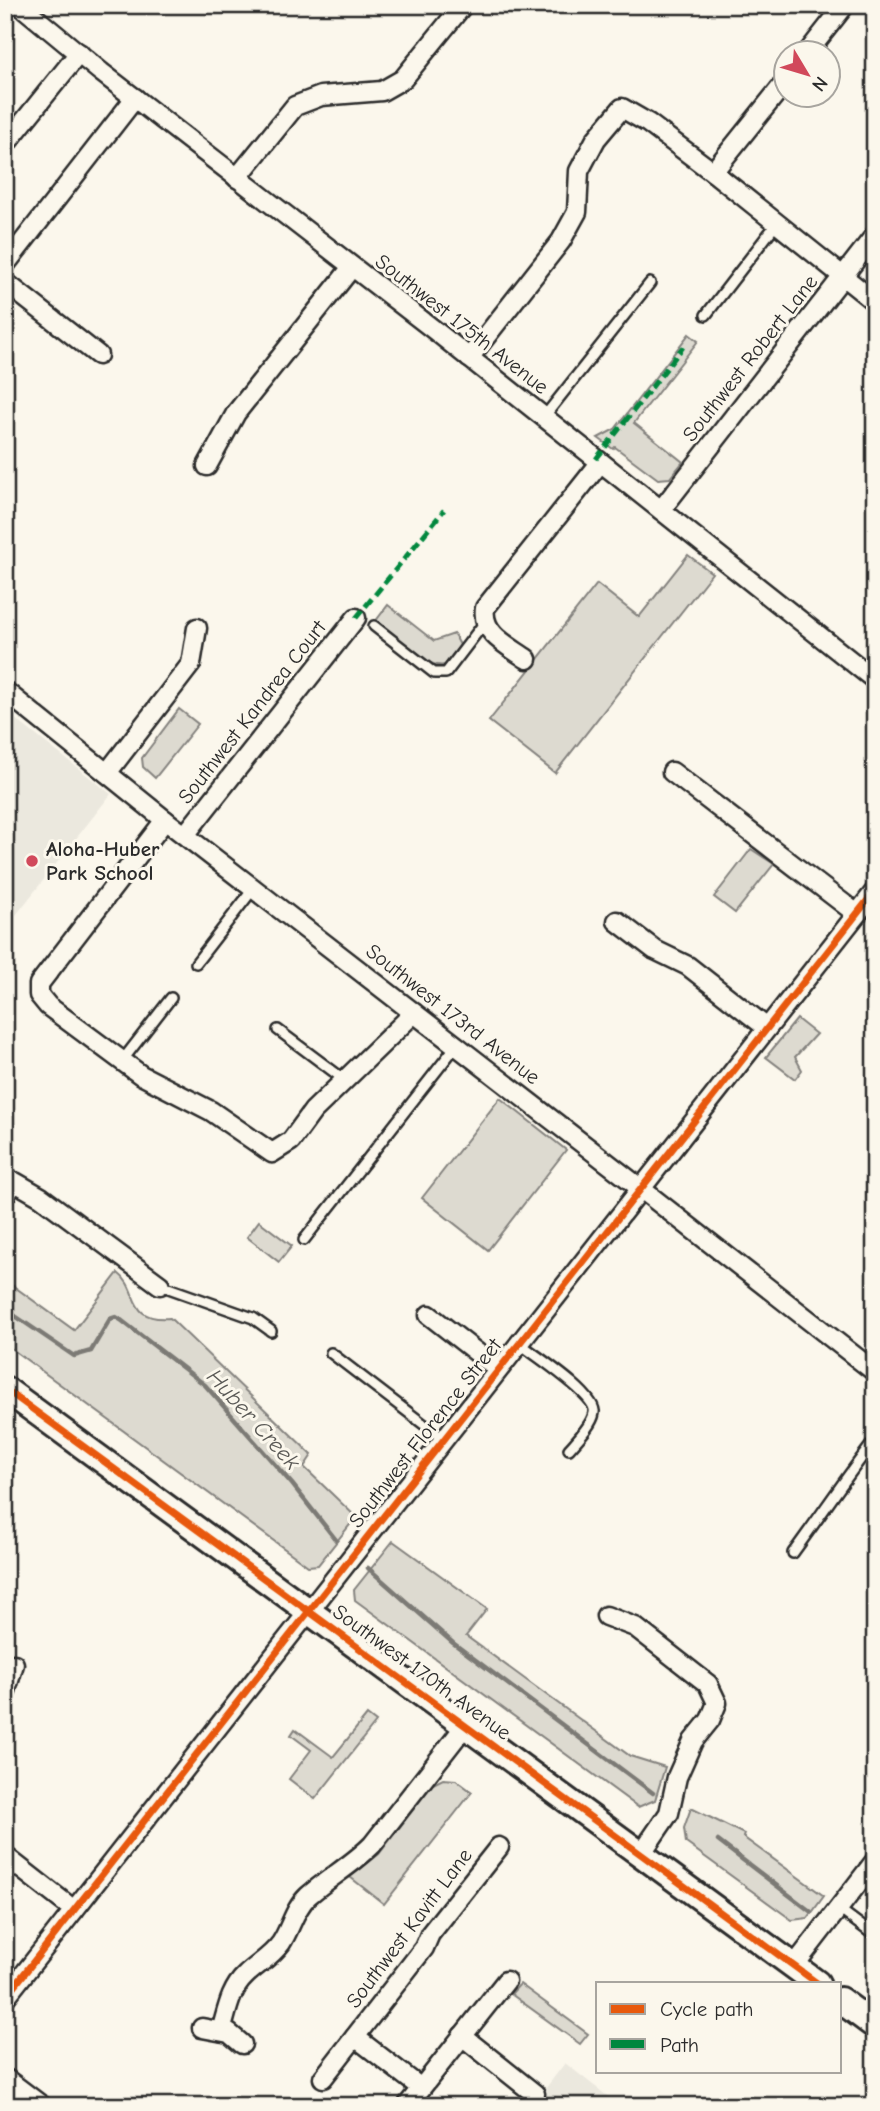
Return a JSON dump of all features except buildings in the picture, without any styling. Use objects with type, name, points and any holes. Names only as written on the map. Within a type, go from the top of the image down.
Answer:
[{"type":"main road","name":"Southwest 170th Avenue","points":[[5,1389],[816,1982]]},
{"type":"main road","points":[[842,2001],[875,2026]]},
{"type":"street","name":"Southwest 175th Avenue","points":[[20,5],[875,680]]},
{"type":"street","points":[[237,178],[295,106],[321,96],[382,91],[403,79],[463,5]]},
{"type":"street","points":[[819,38],[845,5]]},
{"type":"street","points":[[5,145],[79,53]]},
{"type":"street","points":[[5,265],[135,98]]},
{"type":"street","points":[[713,172],[772,98]]},
{"type":"street","points":[[469,358],[561,241],[576,212],[579,171],[596,139],[622,108],[648,123],[713,172],[875,302]]},
{"type":"street","name":"Southwest Robert Lane","points":[[661,510],[875,235]]},
{"type":"street","points":[[207,466],[236,413],[352,267]]},
{"type":"street","points":[[5,282],[98,355]]},
{"type":"street","points":[[527,659],[490,632],[484,614],[487,603],[600,463]]},
{"type":"street","name":"Southwest Kandrea Court","points":[[185,835],[356,618]]},
{"type":"street","points":[[107,773],[191,664],[197,628]]},
{"type":"street","name":"Southwest 173rd Avenue","points":[[5,691],[185,835],[875,1372]]},
{"type":"street","points":[[672,772],[857,914]]},
{"type":"street","name":"Southwest Kandrea Court","points":[[122,1061],[48,1006],[39,995],[38,986],[166,820]]},
{"type":"street","name":"Southwest Florence Street","points":[[5,1998],[875,891]]},
{"type":"street","points":[[617,920],[655,950],[688,966],[767,1028]]},
{"type":"street","points":[[122,1061],[159,1086],[224,1118],[257,1145],[272,1153],[291,1141],[313,1111],[414,1013]]},
{"type":"street","points":[[5,1195],[15,1182],[41,1197],[160,1285]]},
{"type":"street","points":[[429,1315],[498,1369]]},
{"type":"street","points":[[606,1616],[646,1635],[708,1684],[717,1703],[710,1720],[693,1741],[677,1777],[669,1813],[641,1854]]},
{"type":"street","points":[[5,1694],[14,1664]]},
{"type":"street","points":[[221,2031],[233,1992],[243,1977],[281,1943],[296,1911],[306,1897],[359,1858],[372,1845],[465,1726]]},
{"type":"street","name":"Southwest Kavitt Lane","points":[[323,2078],[424,1948],[430,1934],[499,1847]]},
{"type":"street","points":[[5,1856],[74,1910]]},
{"type":"street","points":[[794,1966],[875,1861]]},
{"type":"street","points":[[407,2106],[506,1981]]},
{"type":"street","points":[[202,2028],[229,2033],[242,2044]]},
{"type":"street","points":[[462,2036],[534,2094]]},
{"type":"street","name":"Southwest Kavitt Lane","points":[[355,2037],[421,2088]]},
{"type":"street","points":[[5,2078],[42,2106]]},
{"type":"lane","points":[[706,314],[776,223]]},
{"type":"lane","points":[[544,417],[650,283]]},
{"type":"lane","points":[[374,626],[434,673],[446,673],[485,622]]},
{"type":"lane","points":[[196,963],[254,888]]},
{"type":"lane","points":[[122,1061],[171,998]]},
{"type":"lane","points":[[278,1030],[346,1081]]},
{"type":"lane","points":[[304,1240],[457,1045]]},
{"type":"lane","points":[[160,1285],[253,1318],[271,1331]]},
{"type":"lane","points":[[519,1343],[586,1395],[595,1408],[594,1415],[569,1450]]},
{"type":"lane","points":[[331,1353],[443,1439]]},
{"type":"lane","points":[[793,1553],[875,1440]]},
{"type":"lane","points":[[839,1909],[875,1936]]},
{"type":"shaded area","points":[[689,334],[698,341],[634,423],[683,462],[670,478],[658,479],[615,447],[613,449],[598,438],[615,429]]},
{"type":"shaded area","points":[[688,555],[712,573],[555,773],[489,721],[597,584],[639,617]]},
{"type":"shaded area","points":[[388,605],[434,641],[454,634],[460,645],[445,665],[437,665],[418,657],[375,622]]},
{"type":"shaded area","points":[[179,709],[198,724],[155,778],[143,767],[142,758]]},
{"type":"shaded area","name":"Aloha-Huber Park School","points":[[5,711],[111,794],[5,929]]},
{"type":"shaded area","points":[[751,849],[774,864],[735,913],[714,897]]},
{"type":"shaded area","points":[[797,1019],[816,1034],[795,1057],[802,1070],[795,1079],[766,1057]]},
{"type":"shaded area","points":[[500,1098],[566,1150],[488,1250],[422,1198]]},
{"type":"shaded area","points":[[259,1221],[292,1246],[279,1262],[247,1237]]},
{"type":"shaded area","points":[[118,1273],[125,1280],[140,1310],[156,1318],[170,1318],[312,1455],[304,1467],[356,1517],[318,1565],[308,1566],[5,1344],[5,1280],[74,1330]]},
{"type":"shaded area","points":[[393,1541],[487,1609],[466,1636],[630,1756],[665,1767],[655,1800],[638,1807],[355,1600],[354,1590]]},
{"type":"shaded area","points":[[367,1715],[376,1722],[315,1799],[289,1779],[311,1750],[291,1735],[295,1729],[333,1757]]},
{"type":"shaded area","points":[[443,1779],[456,1780],[472,1792],[384,1904],[350,1877],[379,1854],[433,1784]]},
{"type":"shaded area","points":[[691,1808],[744,1834],[743,1837],[824,1896],[808,1918],[792,1920],[686,1843],[684,1828]]},
{"type":"shaded area","points":[[520,1984],[588,2034],[580,2044],[511,1994]]},
{"type":"shaded area","points":[[565,2063],[620,2106],[532,2106]]},
{"type":"waterway","name":"Huber Creek","points":[[5,1309],[74,1356],[91,1351],[110,1319],[116,1317],[121,1320],[205,1385],[292,1484],[336,1540]]},
{"type":"waterway","name":"Huber Creek","points":[[368,1568],[453,1643],[653,1793]]},
{"type":"waterway","name":"Huber Creek","points":[[718,1841],[810,1911]]},
{"type":"marked path","points":[[596,459],[683,347]]},
{"type":"marked path","points":[[356,618],[444,510]]},
{"type":"cycle path","points":[[5,1998],[875,891]]},
{"type":"cycle path","points":[[5,1389],[816,1982]]},
{"type":"place","name":"Aloha-Huber Park School","points":[[32,861]]}]
